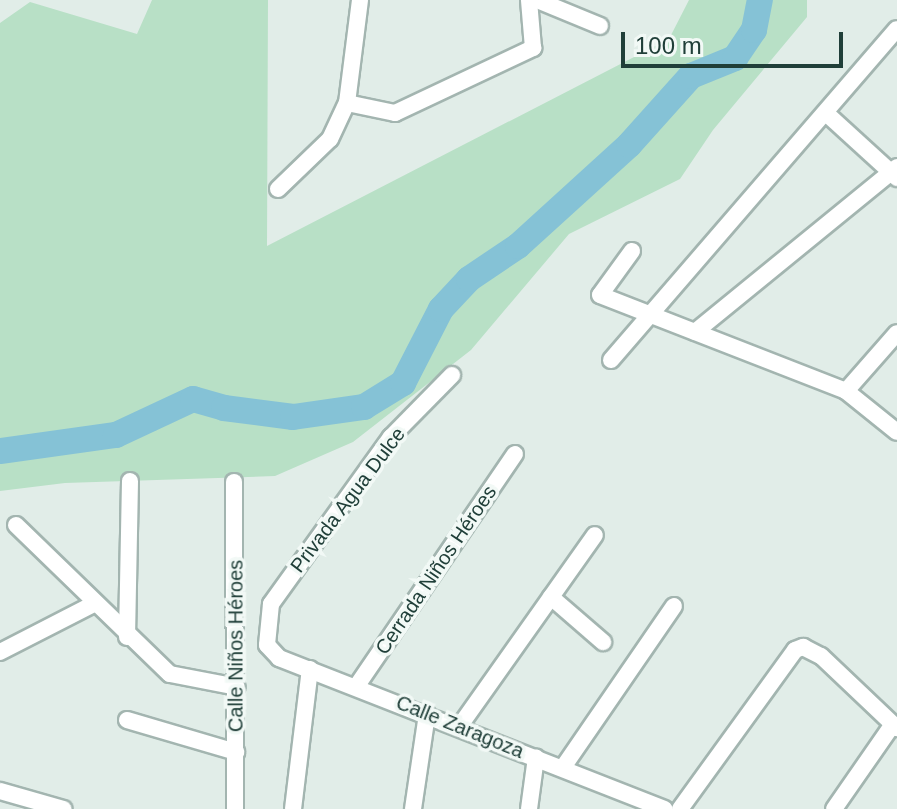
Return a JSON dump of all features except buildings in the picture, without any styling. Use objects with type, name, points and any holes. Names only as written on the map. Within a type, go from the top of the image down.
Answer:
[{"type":"street","points":[[278,189],[330,139],[347,103],[360,0]]},
{"type":"street","points":[[347,103],[395,113],[533,48],[529,0]]},
{"type":"street","points":[[537,0],[600,26]]},
{"type":"street","points":[[611,360],[827,114],[897,29]]},
{"type":"street","points":[[695,332],[895,172],[827,114]]},
{"type":"street","points":[[632,251],[600,295],[846,391],[897,432]]},
{"type":"street","points":[[846,391],[897,333]]},
{"type":"street","name":"Privada Agua Dulce","points":[[265,637],[271,604],[391,437],[452,375]]},
{"type":"street","name":"Cerrada Niños Héroes","points":[[356,687],[515,454]]},
{"type":"street","points":[[127,637],[130,481]]},
{"type":"street","name":"Calle Niños Héroes","points":[[234,482],[235,809]]},
{"type":"street","points":[[16,525],[127,637],[170,674],[237,687]]},
{"type":"street","points":[[459,727],[595,535]]},
{"type":"street","points":[[551,597],[603,642]]},
{"type":"street","points":[[0,652],[94,604]]},
{"type":"street","points":[[564,766],[674,606]]},
{"type":"street","name":"Calle Zaragoza","points":[[265,637],[279,658],[564,766],[643,805],[664,809]]},
{"type":"street","points":[[680,809],[795,650],[803,647],[821,656],[895,726],[834,809]]},
{"type":"street","points":[[293,809],[310,669]]},
{"type":"street","points":[[413,809],[427,714]]},
{"type":"street","points":[[127,720],[236,752]]},
{"type":"street","points":[[529,809],[536,757]]},
{"type":"street","points":[[0,791],[63,809]]},
{"type":"green space","points":[[152,0],[268,0],[267,246],[669,39],[689,0],[807,0],[807,17],[713,130],[680,179],[569,234],[471,350],[353,442],[275,476],[65,483],[0,491],[0,23],[30,2],[137,34]]},
{"type":"waterway","points":[[0,451],[116,435],[193,399],[224,408],[293,417],[364,407],[403,383],[441,309],[469,279],[518,246],[629,145],[691,76],[735,58],[754,30],[760,0]]}]
